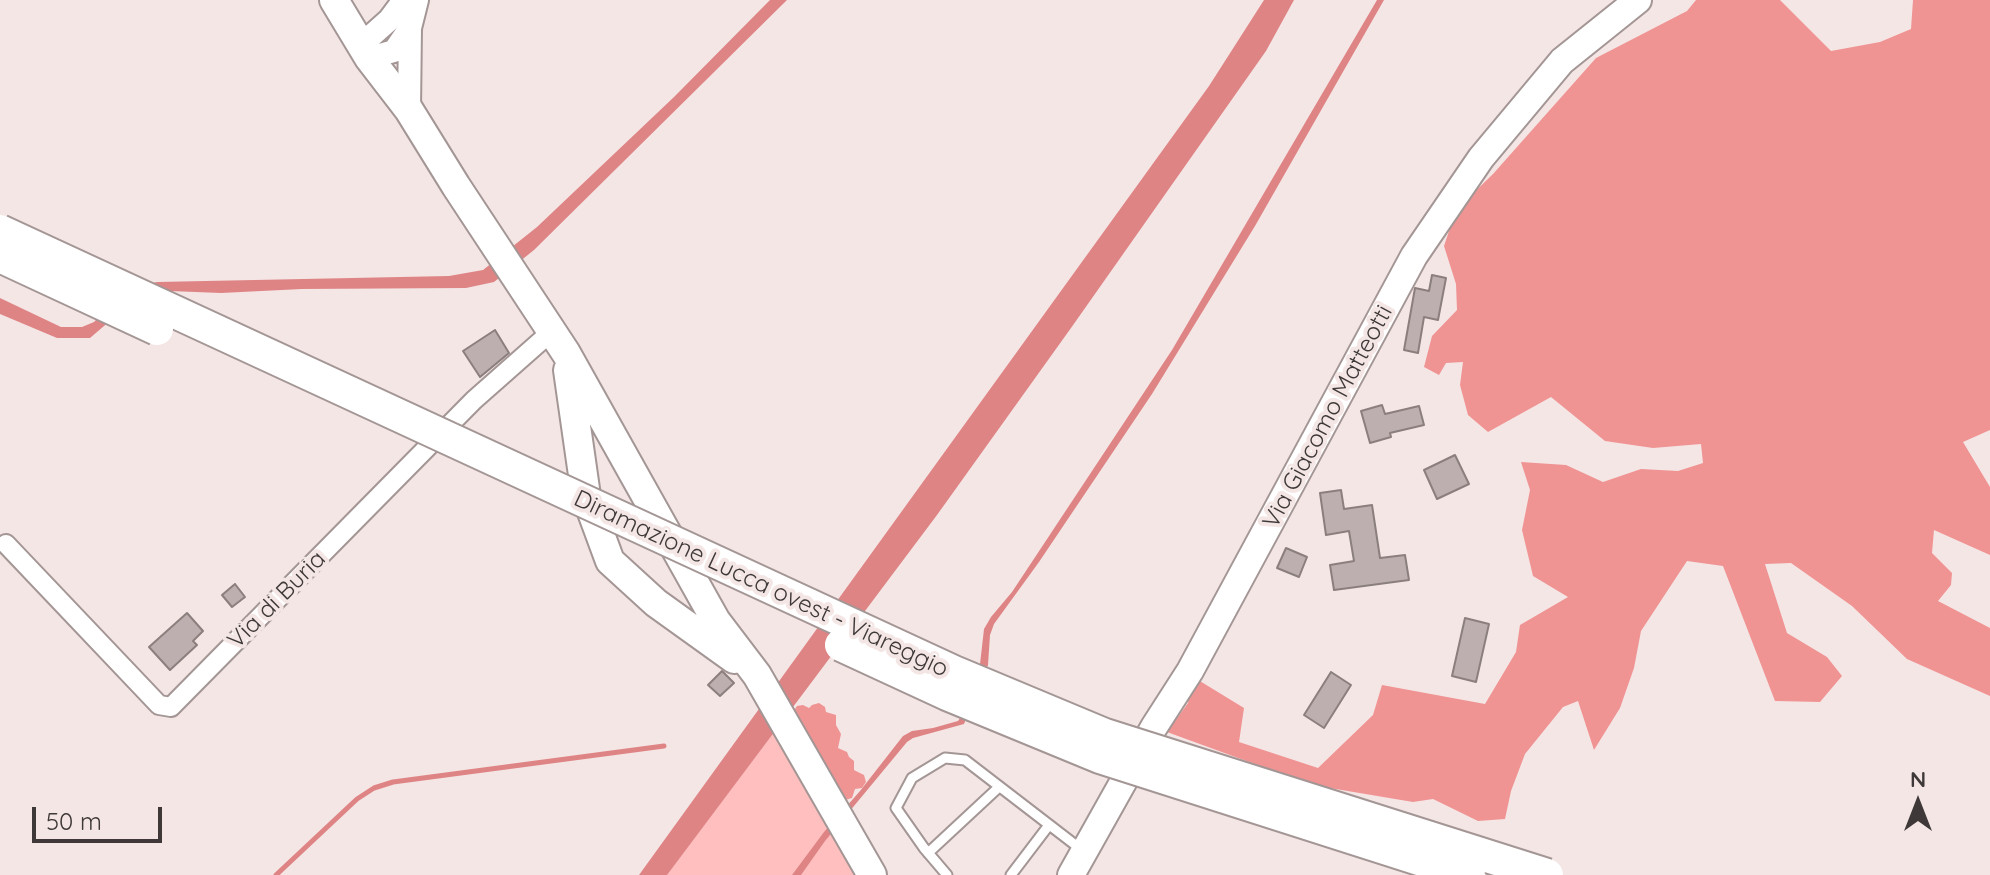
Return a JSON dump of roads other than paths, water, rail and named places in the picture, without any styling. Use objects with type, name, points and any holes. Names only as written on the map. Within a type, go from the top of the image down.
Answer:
[{"type":"highway","name":"Diramazione Lucca ovest - Viareggio","points":[[0,231],[968,678],[1105,735],[1547,875]]},
{"type":"highway","name":"Diramazione Lucca ovest - Viareggio","points":[[0,256],[947,694],[1100,757],[1469,875]]},
{"type":"main road","name":"Via Giacomo Matteotti","points":[[1071,875],[1154,727],[1190,671],[1414,256],[1481,158],[1562,61],[1638,0]]},
{"type":"main road","points":[[338,6],[365,51],[409,110],[558,342],[716,621],[757,675],[872,875]]},
{"type":"main road","points":[[558,342],[586,496],[610,561],[656,603],[757,675]]},
{"type":"street","points":[[404,0],[400,24],[409,110]]},
{"type":"street","points":[[365,51],[400,24],[417,0]]},
{"type":"street","points":[[338,6],[367,23],[400,24]]},
{"type":"street","name":"Via di Buria","points":[[6,544],[35,571],[159,705],[171,707],[474,400],[558,342]]},
{"type":"lane","points":[[947,875],[896,808],[912,778],[945,758],[965,760],[1084,851]]},
{"type":"lane","points":[[928,853],[999,787]]},
{"type":"lane","points":[[1011,875],[1049,825]]},
{"type":"waterway","points":[[276,875],[357,799],[374,788],[393,782],[664,746]]}]
